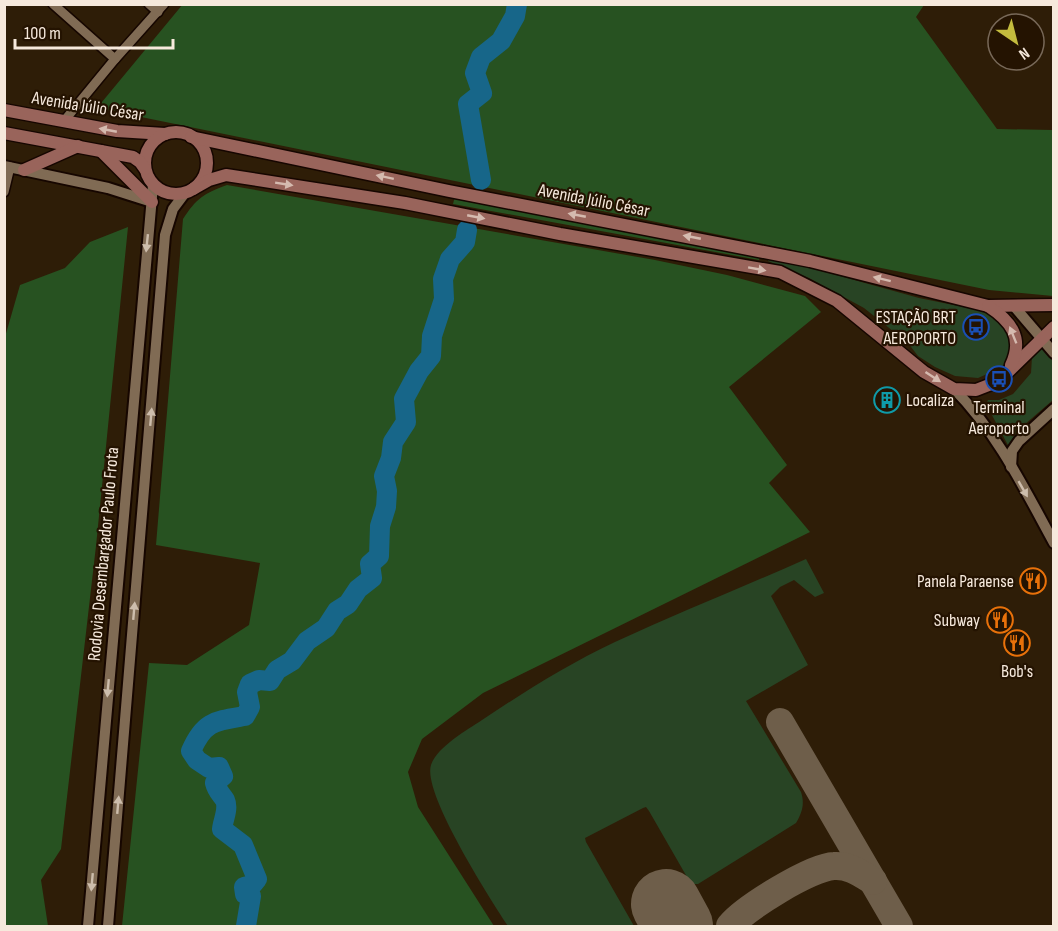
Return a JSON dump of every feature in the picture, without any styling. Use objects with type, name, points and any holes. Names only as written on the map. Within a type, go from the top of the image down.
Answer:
[{"type":"main road","name":"Avenida Júlio César","points":[[4,110],[117,132],[166,134]]},
{"type":"main road","points":[[4,133],[133,157],[140,162],[153,185],[168,193],[189,191],[208,180],[226,175],[405,203],[560,234],[780,272],[837,301],[924,372],[954,389],[976,390],[986,387],[1008,372],[1053,327]]},
{"type":"main road","points":[[145,169],[145,160],[152,144],[166,134],[174,133],[191,137],[198,142],[206,158],[204,175],[189,191]]},
{"type":"main road","name":"Avenida Júlio César","points":[[191,137],[449,191],[810,261],[988,306],[1053,305]]},
{"type":"main road","points":[[24,170],[79,146]]},
{"type":"main road","points":[[100,150],[152,202]]},
{"type":"main road","name":"Avenida Júlio César","points":[[988,306],[1003,315],[1017,340],[1015,357],[1008,372]]},
{"type":"street","points":[[53,4],[115,59]]},
{"type":"street","points":[[64,121],[161,8],[149,4]]},
{"type":"street","points":[[4,192],[7,167],[108,188],[152,202]]},
{"type":"street","name":"Rodovia Desembargador Paulo Frota","points":[[88,927],[153,185]]},
{"type":"street","name":"Rodovia Desembargador Paulo Frota","points":[[108,927],[165,235],[173,209],[189,191]]},
{"type":"street","points":[[1013,306],[1053,353]]},
{"type":"street","points":[[954,389],[978,414],[993,435],[1053,543]]},
{"type":"street","points":[[1011,468],[1012,452],[1019,441],[1053,409]]},
{"type":"green space","points":[[183,4],[924,5],[916,17],[997,129],[1053,130],[1053,296],[989,290],[97,108]]},
{"type":"green space","points":[[227,185],[655,260],[727,275],[805,296],[821,312],[729,387],[787,465],[769,483],[810,532],[483,693],[422,739],[408,772],[418,807],[494,926],[122,926],[149,663],[187,665],[249,625],[260,563],[156,545],[183,219],[201,198]]},
{"type":"green space","points":[[455,196],[760,255],[759,260],[453,204]]},
{"type":"green space","points":[[128,227],[96,546],[61,849],[41,880],[48,926],[5,926],[5,337],[20,285],[65,268],[90,242]]},
{"type":"green space","points":[[768,256],[919,298],[988,312],[1002,324],[1009,334],[1012,346],[1008,359],[1001,368],[978,378],[955,376],[918,356],[908,343],[864,308],[809,278],[768,261]]},
{"type":"green space","points":[[1043,347],[1053,361],[1053,400],[1017,431],[1009,447],[986,404],[988,400],[999,400],[1013,394],[1031,373],[1032,357]]},
{"type":"green space","points":[[806,559],[824,593],[815,597],[794,580],[780,587],[771,596],[808,665],[746,701],[801,792],[802,808],[796,823],[698,884],[691,884],[649,811],[646,807],[643,808],[585,838],[634,926],[508,926],[447,821],[431,779],[431,765],[434,758],[461,734],[580,660],[639,631]]},
{"type":"waterway","points":[[481,180],[468,104],[482,93],[475,73],[481,57],[501,41],[515,16],[517,4]]},
{"type":"waterway","points":[[246,926],[251,896],[245,894],[244,887],[252,885],[257,879],[243,845],[222,829],[226,807],[225,800],[215,783],[223,776],[219,767],[209,768],[197,760],[191,751],[201,734],[212,724],[245,716],[250,707],[247,692],[250,684],[259,680],[270,681],[277,670],[292,661],[307,641],[326,628],[337,611],[348,604],[358,589],[372,578],[370,564],[379,556],[380,526],[386,507],[387,491],[384,476],[391,458],[393,442],[406,422],[404,399],[419,371],[431,356],[432,336],[444,299],[443,279],[450,259],[465,242],[467,230]]},
{"type":"taxiway","points":[[780,722],[899,926]]},
{"type":"taxiway","points":[[730,926],[749,909],[779,890],[824,868],[845,867],[873,881]]},
{"type":"runway","points":[[666,904],[678,926]]},
{"type":"place","name":"ESTAÇÃO BRT AEROPORTO","points":[[976,327]]},
{"type":"place","name":"Terminal Aeroporto","points":[[999,379]]},
{"type":"place","name":"Localiza","points":[[887,400]]},
{"type":"place","name":"Panela Paraense","points":[[1033,581]]},
{"type":"place","name":"Subway","points":[[1000,620]]},
{"type":"place","name":"Bob's","points":[[1017,643]]}]
